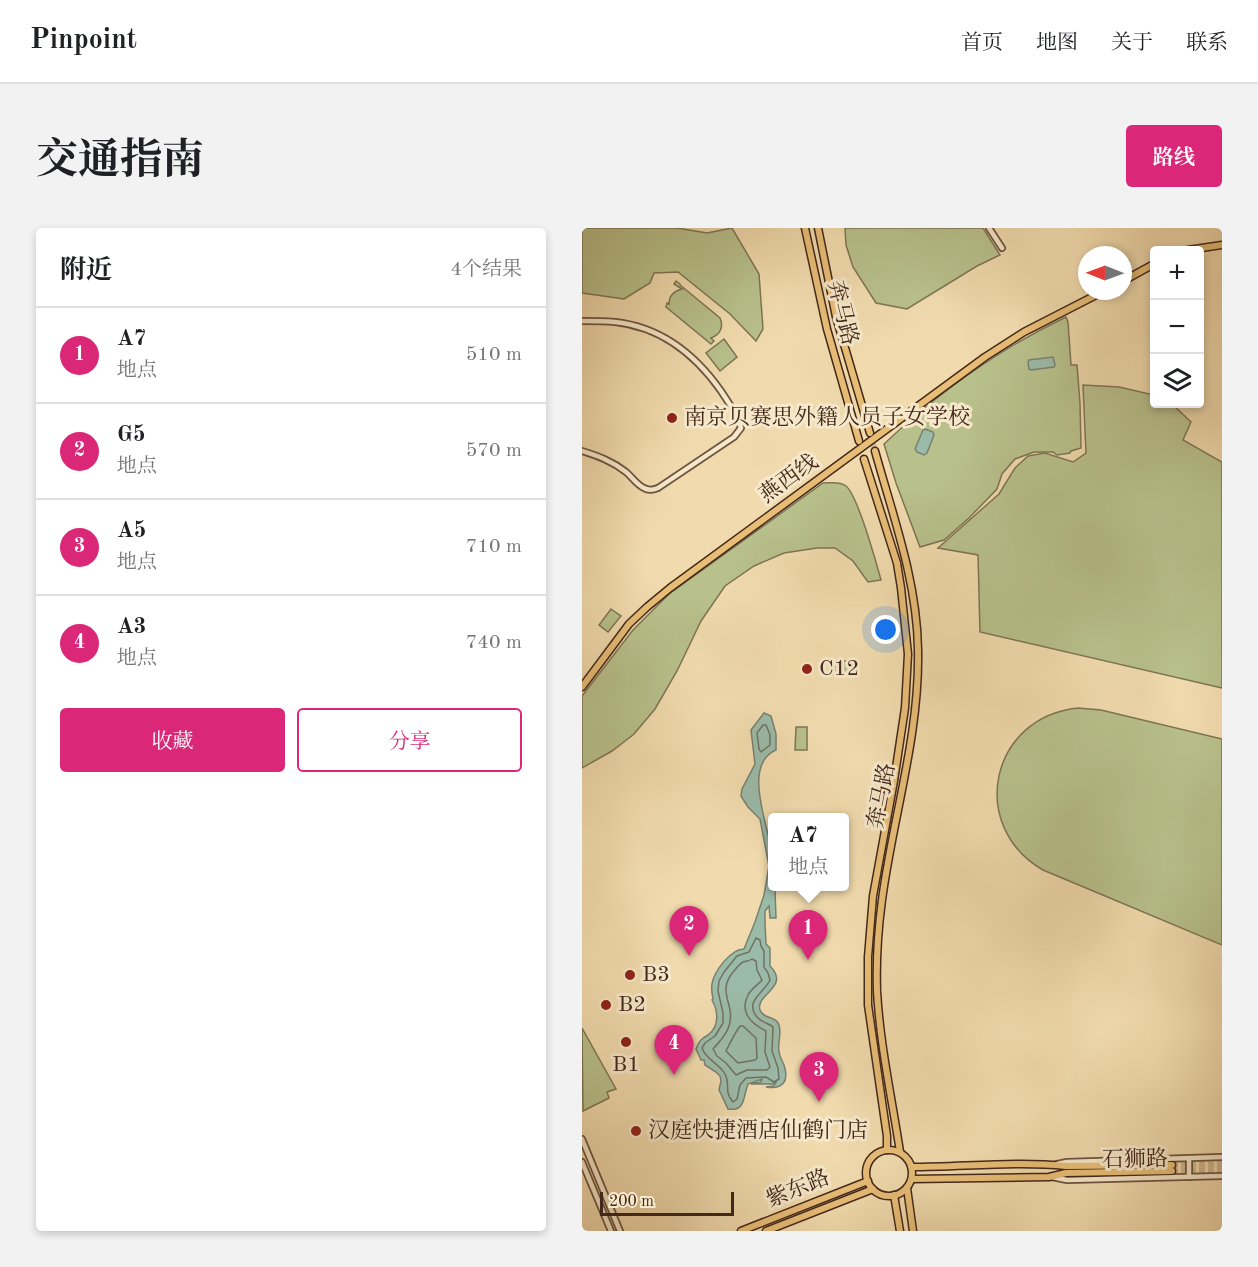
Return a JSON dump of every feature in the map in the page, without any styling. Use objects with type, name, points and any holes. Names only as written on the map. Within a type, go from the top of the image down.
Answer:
[{"type":"main road","name":"奔马路","points":[[805,228],[826,329],[859,441]]},
{"type":"main road","name":"奔马路","points":[[818,228],[836,317],[870,433]]},
{"type":"main road","points":[[1204,247],[1222,244]]},
{"type":"main road","points":[[1132,276],[1150,267]]},
{"type":"main road","name":"燕西线","points":[[582,687],[630,624],[670,588],[985,357],[1024,332],[1086,300]]},
{"type":"main road","name":"奔马路","points":[[875,451],[907,563],[918,649],[915,707],[906,771],[882,899],[878,961],[878,1004],[900,1152]]},
{"type":"main road","name":"奔马路","points":[[864,459],[897,563],[908,654],[905,708],[873,896],[868,957],[868,1005],[887,1136],[887,1150]]},
{"type":"main road","points":[[887,1150],[900,1152],[912,1167],[912,1179],[907,1188],[900,1193],[886,1196],[873,1189],[868,1181],[866,1173],[868,1165],[878,1153],[887,1150]]},
{"type":"main road","name":"石狮路","points":[[912,1167],[1052,1165],[1172,1168],[1066,1173],[1049,1177],[912,1179]]},
{"type":"main road","name":"紫东路","points":[[741,1231],[868,1181]]},
{"type":"main road","points":[[907,1188],[913,1231]]},
{"type":"main road","name":"紫东路","points":[[766,1231],[873,1189]]},
{"type":"main road","points":[[894,1196],[900,1231]]},
{"type":"street","points":[[989,228],[1002,248]]},
{"type":"street","points":[[582,321],[616,322],[652,331],[669,339],[682,348],[704,370],[740,421],[741,428],[734,437],[653,490],[642,487],[616,465],[582,451]]},
{"type":"street","points":[[582,1139],[620,1231]]},
{"type":"street","name":"石狮路","points":[[1052,1165],[1066,1161],[1222,1157]]},
{"type":"street","points":[[1190,1158],[1190,1177]]},
{"type":"street","points":[[582,1162],[610,1231]]},
{"type":"street","name":"石狮路","points":[[1049,1177],[1067,1180],[1222,1176]]},
{"type":"green space","points":[[582,228],[677,228],[707,233],[732,228],[759,274],[763,329],[756,341],[730,314],[678,272],[654,273],[650,283],[624,299],[582,293]]},
{"type":"green space","points":[[845,228],[983,228],[1000,255],[977,266],[907,309],[876,303],[853,267],[846,245]]},
{"type":"green space","points":[[676,281],[720,318],[722,324],[720,330],[711,338],[714,341],[711,344],[666,307],[672,294],[682,289],[674,284]]},
{"type":"green space","points":[[1066,317],[1071,365],[1077,365],[1081,448],[1057,455],[1053,452],[1034,452],[1015,459],[1002,474],[997,489],[969,518],[944,540],[920,547],[884,444],[970,373],[1016,343]]},
{"type":"green space","points":[[724,339],[737,357],[720,371],[706,353]]},
{"type":"green space","points":[[1083,385],[1119,387],[1150,394],[1150,408],[1176,408],[1191,422],[1183,440],[1222,462],[1222,688],[980,632],[978,555],[938,548],[999,494],[1015,468],[1028,456],[1045,453],[1073,462],[1086,453]]},
{"type":"green space","points":[[823,483],[841,483],[851,492],[866,530],[881,580],[868,582],[853,561],[835,548],[784,553],[754,566],[725,586],[701,621],[677,671],[655,709],[634,734],[612,751],[582,768],[582,696],[633,630],[669,594]]},
{"type":"green space","points":[[611,609],[621,616],[608,632],[599,625]]},
{"type":"green space","points":[[833,661],[857,661],[857,675],[833,675]]},
{"type":"green space","points":[[1078,708],[1101,710],[1222,739],[1222,945],[1043,870],[1019,851],[1004,827],[997,802],[999,776],[1008,752],[1025,731],[1048,716]]},
{"type":"green space","points":[[796,727],[807,727],[807,750],[795,750]]},
{"type":"green space","points":[[582,1028],[616,1089],[607,1092],[609,1098],[583,1111]]},
{"type":"water","points":[[1053,357],[1054,367],[1029,369],[1029,360]]},
{"type":"water","points":[[925,429],[933,432],[934,435],[924,455],[915,449]]},
{"type":"water","points":[[764,713],[771,716],[776,734],[776,750],[766,757],[760,768],[759,782],[768,834],[768,861],[760,819],[741,796],[742,789],[755,764],[751,730]]},
{"type":"water","points":[[768,872],[768,891],[775,891],[776,918],[770,918],[769,906],[765,911],[766,944],[770,948],[770,966],[777,979],[775,985],[762,999],[760,1010],[761,1013],[776,1021],[779,1026],[779,1053],[786,1075],[784,1083],[777,1087],[766,1087],[773,1086],[776,1082],[751,1084],[761,1082],[762,1079],[748,1084],[741,1106],[728,1109],[719,1090],[720,1076],[705,1065],[696,1049],[716,1023],[717,1014],[712,1000],[713,979],[729,957],[744,949],[764,895]]},
{"type":"tunnel","points":[[870,433],[875,451]]},
{"type":"tunnel","points":[[1172,1165],[1222,1164]]},
{"type":"tunnel","points":[[1172,1171],[1222,1170]]},
{"type":"place","name":"南京贝赛思外籍人员子女学校","points":[[672,418]]},
{"type":"place","name":"C12","points":[[807,669]]},
{"type":"place","name":"G5","points":[[689,956]]},
{"type":"place","name":"A7","points":[[808,960]]},
{"type":"place","name":"B3","points":[[630,975]]},
{"type":"place","name":"B2","points":[[606,1005]]},
{"type":"place","name":"B1","points":[[626,1042]]},
{"type":"place","name":"A3","points":[[674,1075]]},
{"type":"place","name":"A5","points":[[819,1102]]},
{"type":"place","name":"汉庭快捷酒店仙鹤门店","points":[[636,1131]]}]
